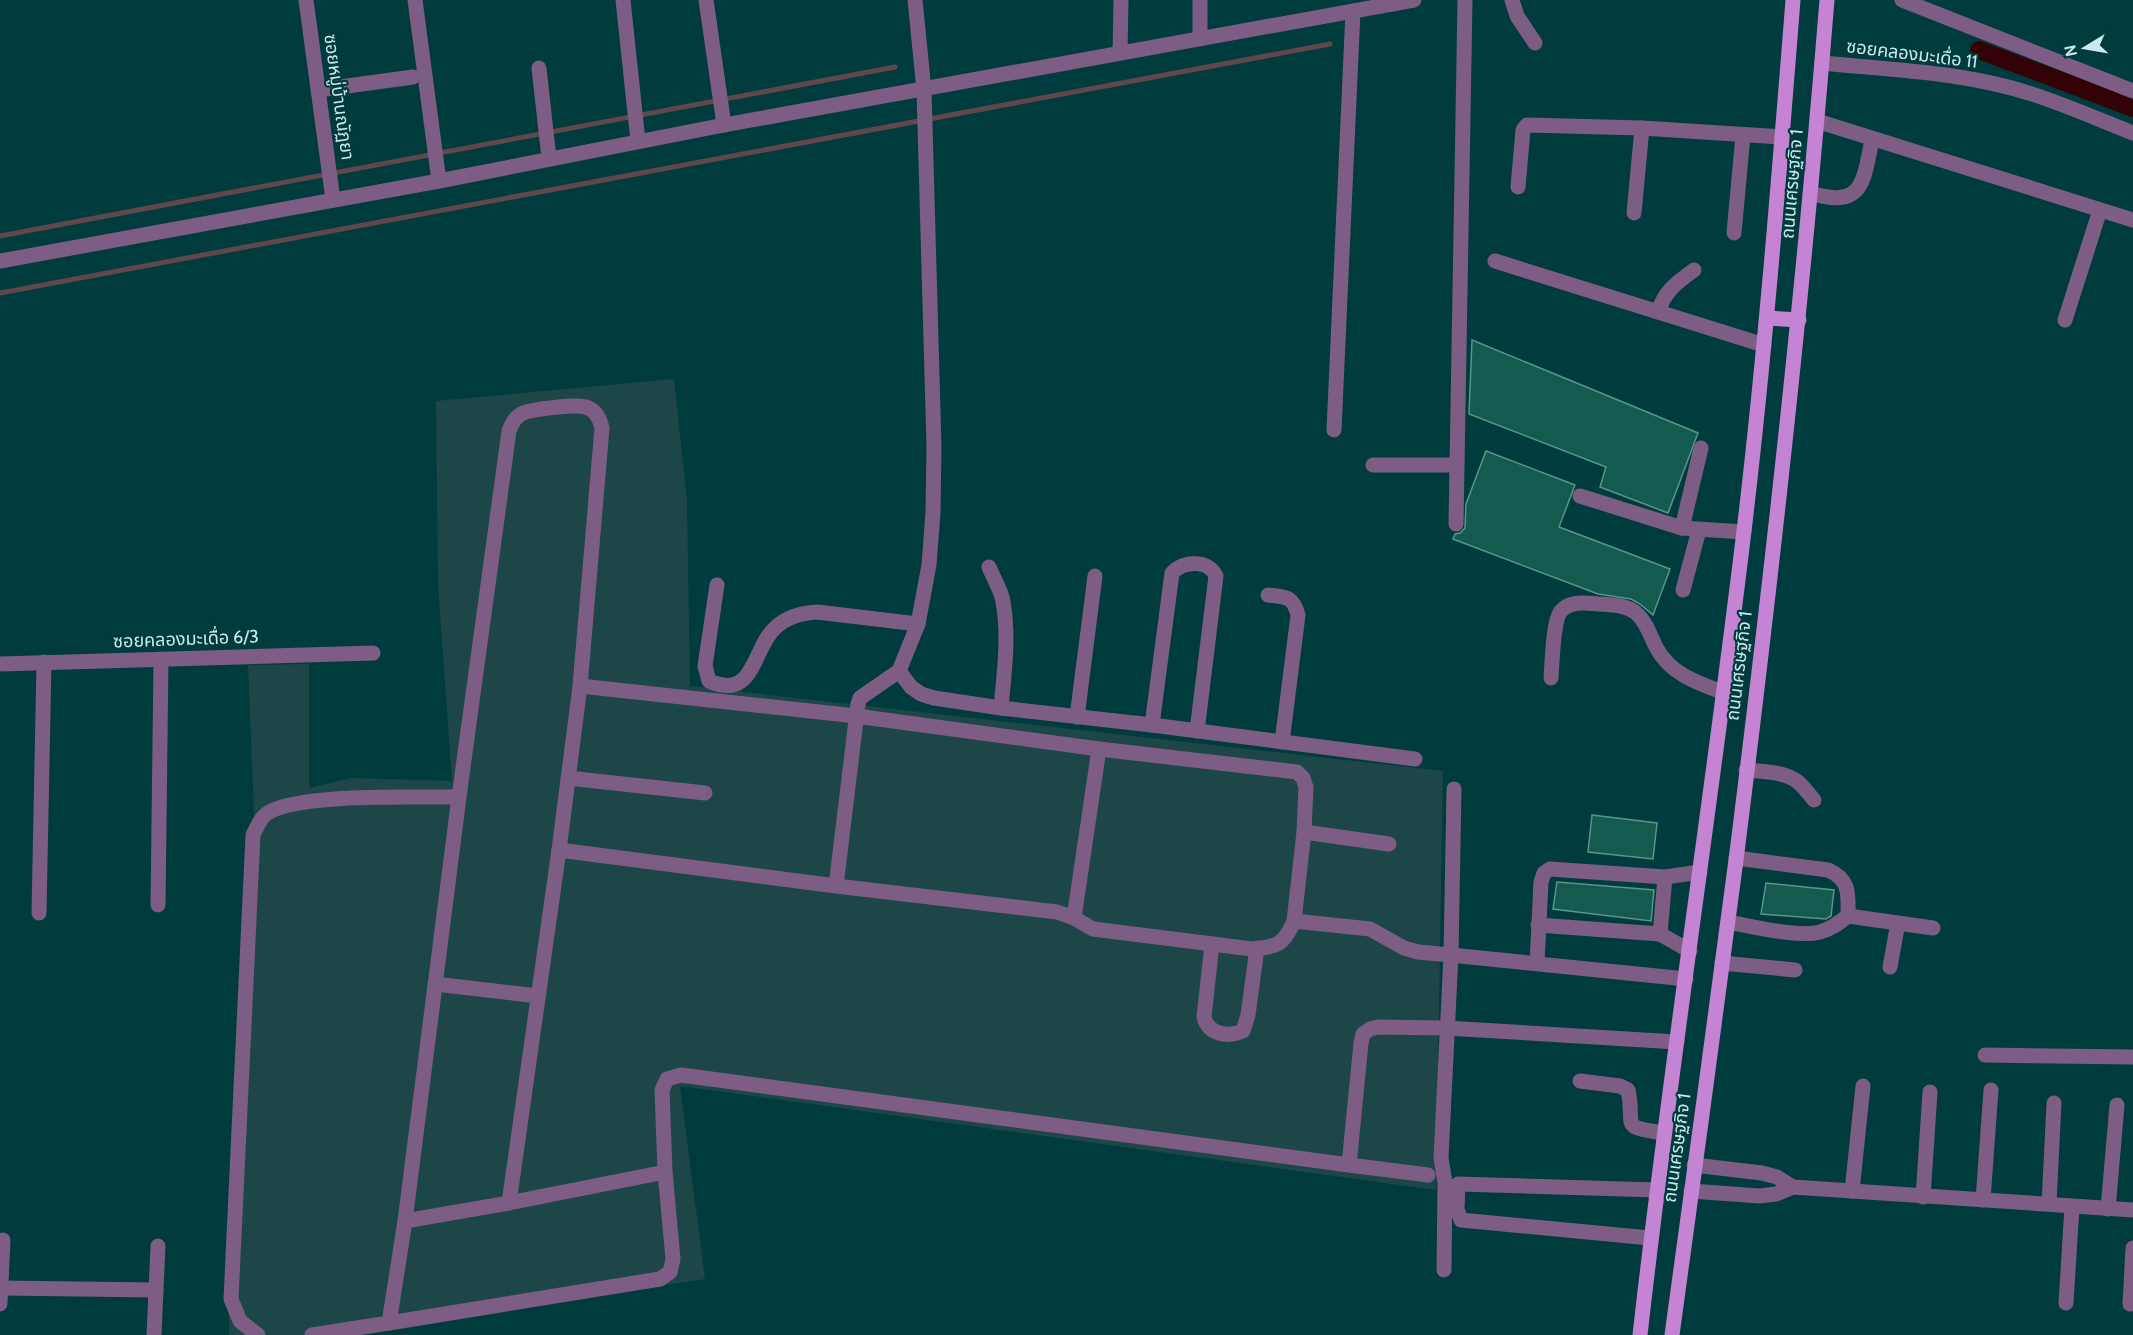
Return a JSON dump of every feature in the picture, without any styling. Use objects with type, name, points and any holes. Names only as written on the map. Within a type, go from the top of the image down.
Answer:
[{"type":"main road","name":"ถนนเศรษฐกิจ 1","points":[[1640,1335],[1650,1238],[1744,532],[1767,318],[1793,0]]},
{"type":"main road","name":"ถนนเศรษฐกิจ 1","points":[[1672,1335],[1728,922],[1799,320],[1827,0]]},
{"type":"main road","points":[[1767,318],[1799,320]]},
{"type":"street","name":"ซอยหมู่บ้านณัฏยา","points":[[308,0],[333,200]]},
{"type":"street","points":[[416,0],[439,181]]},
{"type":"street","points":[[623,0],[638,141]]},
{"type":"street","points":[[706,0],[724,125]]},
{"type":"street","points":[[836,886],[860,698],[899,671],[918,624],[929,565],[934,472],[924,90],[915,0]]},
{"type":"street","points":[[1120,53],[1121,0]]},
{"type":"street","points":[[1200,0],[1200,39]]},
{"type":"street","points":[[0,261],[439,181],[724,125],[1414,0]]},
{"type":"street","points":[[1456,524],[1465,0]]},
{"type":"street","points":[[1512,0],[1521,23],[1535,43]]},
{"type":"street","points":[[1902,0],[2133,92]]},
{"type":"street","points":[[1334,430],[1353,11]]},
{"type":"street","name":"ซอยคลองมะเดื่อ 11","points":[[1822,63],[1945,75],[1988,83],[2034,94],[2133,133]]},
{"type":"street","points":[[539,68],[549,158]]},
{"type":"street","points":[[318,90],[413,77]]},
{"type":"street","points":[[1817,121],[2133,220]]},
{"type":"street","points":[[1518,187],[1523,130],[1527,125],[1642,128],[1782,136]]},
{"type":"street","points":[[1634,213],[1642,128]]},
{"type":"street","points":[[1734,233],[1743,135]]},
{"type":"street","points":[[1810,193],[1839,199],[1856,191],[1864,178],[1872,140]]},
{"type":"street","points":[[2065,320],[2100,210]]},
{"type":"street","points":[[1495,261],[1764,345]]},
{"type":"street","points":[[1658,312],[1663,299],[1673,285],[1694,270]]},
{"type":"street","points":[[389,1323],[405,1221],[459,797],[509,431],[513,421],[523,413],[577,406],[593,411],[601,420],[602,428],[580,686],[509,1203]]},
{"type":"street","points":[[1682,528],[1701,448]]},
{"type":"street","points":[[1373,465],[1456,465]]},
{"type":"street","points":[[1580,496],[1682,528],[1699,531],[1744,532]]},
{"type":"street","points":[[1683,590],[1699,531]]},
{"type":"street","points":[[1152,725],[1172,573],[1179,566],[1189,563],[1205,565],[1210,567],[1216,576],[1197,731]]},
{"type":"street","points":[[989,567],[1002,596],[1004,618],[1005,651],[1001,708]]},
{"type":"street","points":[[1077,717],[1095,576]]},
{"type":"street","points":[[717,585],[705,666],[709,681],[717,685],[731,685],[742,681],[749,674],[773,629],[786,619],[805,613],[817,612],[918,624]]},
{"type":"street","points":[[1268,595],[1288,598],[1295,604],[1298,615],[1282,742]]},
{"type":"street","points":[[1551,678],[1557,620],[1562,610],[1572,604],[1596,604],[1633,610],[1642,619],[1663,659],[1693,681],[1722,692]]},
{"type":"street","name":"ซอยคลองมะเดื่อ 6/3","points":[[0,664],[373,653]]},
{"type":"street","points":[[158,905],[161,659]]},
{"type":"street","points":[[39,913],[44,662]]},
{"type":"street","points":[[899,671],[911,687],[921,694],[934,698],[1415,759]]},
{"type":"street","points":[[559,850],[1057,912],[1094,929],[1212,944],[1257,948],[1276,945],[1284,941],[1294,921],[1304,832],[1306,787],[1303,778],[1297,772],[1099,749],[856,716],[580,686]]},
{"type":"street","points":[[1074,918],[1099,749]]},
{"type":"street","points":[[1746,770],[1789,777],[1814,800]]},
{"type":"street","points":[[568,777],[705,793]]},
{"type":"street","points":[[1454,789],[1451,956],[1441,1158],[1452,1184],[1461,1220],[1650,1238]]},
{"type":"street","points":[[258,1335],[240,1321],[231,1299],[253,835],[265,815],[282,807],[302,802],[329,798],[459,797]]},
{"type":"street","points":[[1304,832],[1389,844]]},
{"type":"street","points":[[1736,858],[1828,870],[1838,874],[1844,880],[1848,894],[1848,916]]},
{"type":"street","points":[[1537,963],[1541,882],[1544,873],[1550,869],[1665,877],[1700,872]]},
{"type":"street","points":[[1660,934],[1665,877]]},
{"type":"street","points":[[1728,922],[1805,934],[1818,933],[1832,928],[1848,916],[1933,928]]},
{"type":"street","points":[[1294,921],[1370,929],[1404,948],[1418,952],[1686,979]]},
{"type":"street","points":[[1890,966],[1898,923]]},
{"type":"street","points":[[1538,925],[1660,934],[1690,951]]},
{"type":"street","points":[[1212,944],[1204,1017],[1205,1024],[1217,1033],[1237,1034],[1243,1031],[1248,1015],[1257,948]]},
{"type":"street","points":[[1722,963],[1795,970]]},
{"type":"street","points":[[435,984],[538,996]]},
{"type":"street","points":[[1349,1165],[1363,1034],[1370,1029],[1378,1027],[1446,1028],[1677,1042]]},
{"type":"street","points":[[1985,1055],[2133,1057]]},
{"type":"street","points":[[312,1335],[660,1279],[670,1272],[674,1259],[665,1172],[663,1090],[667,1079],[681,1075],[1428,1175]]},
{"type":"street","points":[[1580,1081],[1620,1086],[1628,1090],[1629,1118],[1632,1126],[1664,1133]]},
{"type":"street","points":[[1852,1191],[1863,1086]]},
{"type":"street","points":[[1983,1200],[1991,1090]]},
{"type":"street","points":[[1923,1197],[1930,1092]]},
{"type":"street","points":[[2049,1204],[2054,1103]]},
{"type":"street","points":[[2108,1209],[2117,1105]]},
{"type":"street","points":[[1694,1165],[1762,1173],[1777,1177],[1793,1187]]},
{"type":"street","points":[[405,1221],[665,1172]]},
{"type":"street","points":[[1452,1184],[1657,1190]]},
{"type":"street","points":[[1444,1270],[1452,1184]]},
{"type":"street","points":[[1691,1191],[1760,1196],[1776,1194],[1793,1187],[2133,1210]]},
{"type":"street","points":[[2066,1303],[2072,1207]]},
{"type":"street","points":[[0,1304],[3,1240]]},
{"type":"street","points":[[154,1335],[158,1246]]},
{"type":"street","points":[[2130,1304],[2133,1248]]},
{"type":"street","points":[[0,1288],[156,1290]]},
{"type":"shaded area","points":[[674,379],[687,500],[690,686],[1443,771],[1436,1190],[680,1086],[705,1279],[333,1335],[229,1335],[228,1220],[254,813],[248,665],[309,664],[309,788],[351,778],[452,781],[438,585],[436,401]]},
{"type":"building","points":[[1472,340],[1698,433],[1668,513],[1600,487],[1606,467],[1469,414]]},
{"type":"building","points":[[1486,451],[1575,485],[1559,527],[1670,569],[1653,615],[1631,599],[1598,594],[1453,539],[1455,534],[1465,528],[1466,504]]},
{"type":"building","points":[[1592,815],[1657,823],[1653,859],[1588,852]]},
{"type":"building","points":[[1557,882],[1654,890],[1651,921],[1553,909]]},
{"type":"building","points":[[1766,883],[1834,890],[1831,916],[1826,919],[1761,914]]},
{"type":"waterway","points":[[0,293],[1330,44]]},
{"type":"waterway","points":[[1979,50],[2133,108]]},
{"type":"waterway","points":[[0,236],[895,67]]}]
